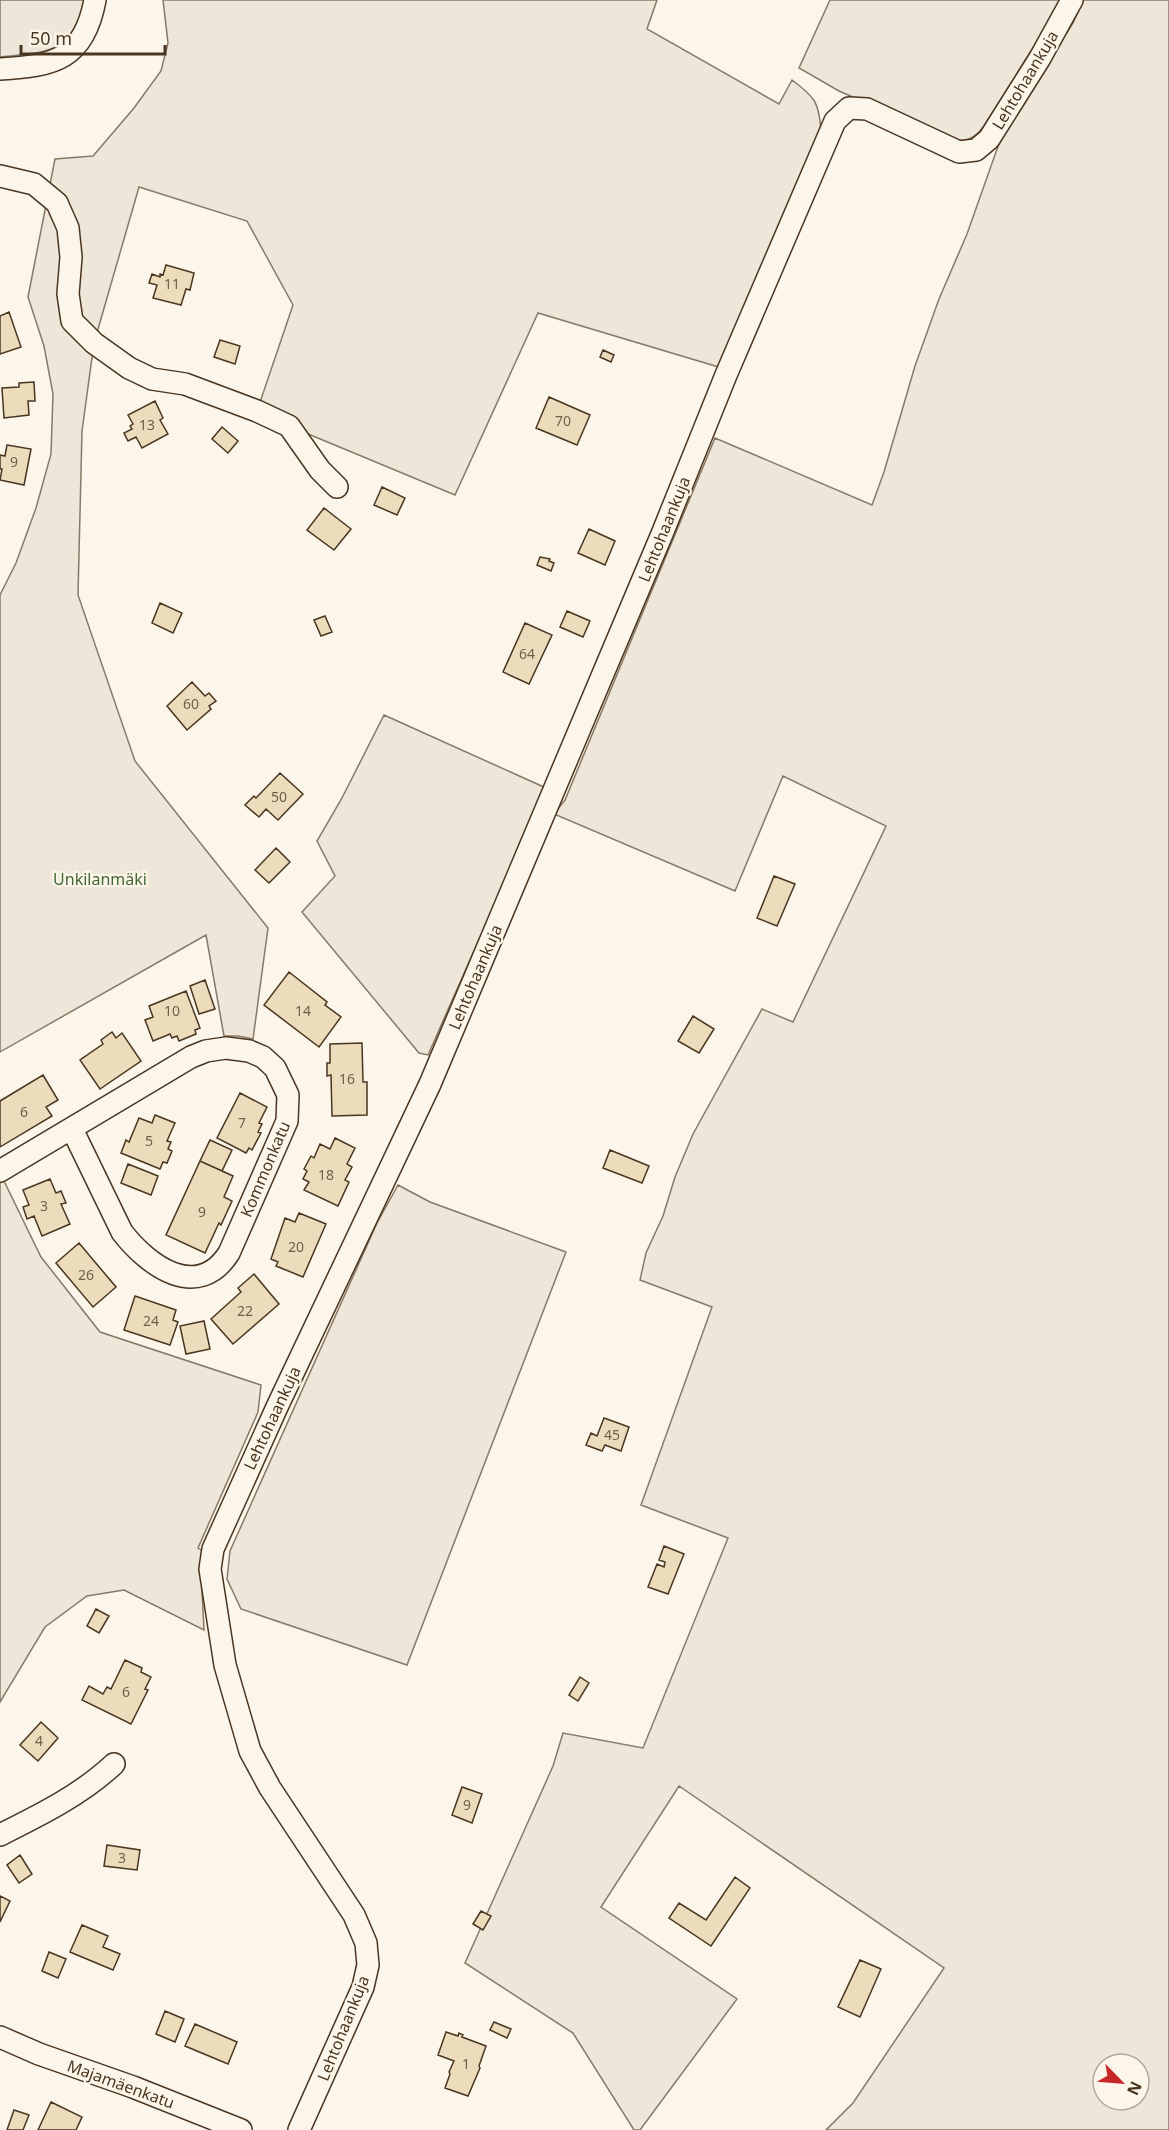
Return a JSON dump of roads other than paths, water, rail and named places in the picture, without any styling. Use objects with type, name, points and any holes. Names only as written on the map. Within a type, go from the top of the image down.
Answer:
[{"type":"street","points":[[0,69],[38,66],[57,60],[71,51],[80,43],[87,31],[92,19],[95,0]]},
{"type":"street","name":"Lehtohaankuja","points":[[299,2130],[363,1987],[368,1965],[366,1942],[354,1915],[270,1788],[250,1751],[225,1665],[210,1569],[213,1549],[277,1407],[430,1083],[662,534],[726,375],[836,121],[849,108],[867,109],[959,152],[976,150],[989,139],[1040,58],[1071,0]]},
{"type":"street","points":[[0,176],[34,184],[57,203],[68,228],[71,257],[68,294],[72,321],[94,343],[129,368],[152,380],[185,384],[257,411],[289,426],[320,470],[337,487]]},
{"type":"street","name":"Kommonkatu","points":[[0,1171],[190,1057],[206,1051],[238,1048],[263,1057],[279,1074],[288,1095],[287,1121],[229,1253],[214,1271],[194,1278],[154,1265],[131,1244],[122,1232],[72,1129]]},
{"type":"street","points":[[0,1835],[79,1791],[114,1764]]},
{"type":"street","name":"Majamäenkatu","points":[[0,2037],[241,2130]]},
{"type":"park label","name":"Unkilanmäki","points":[[100,879]]}]
